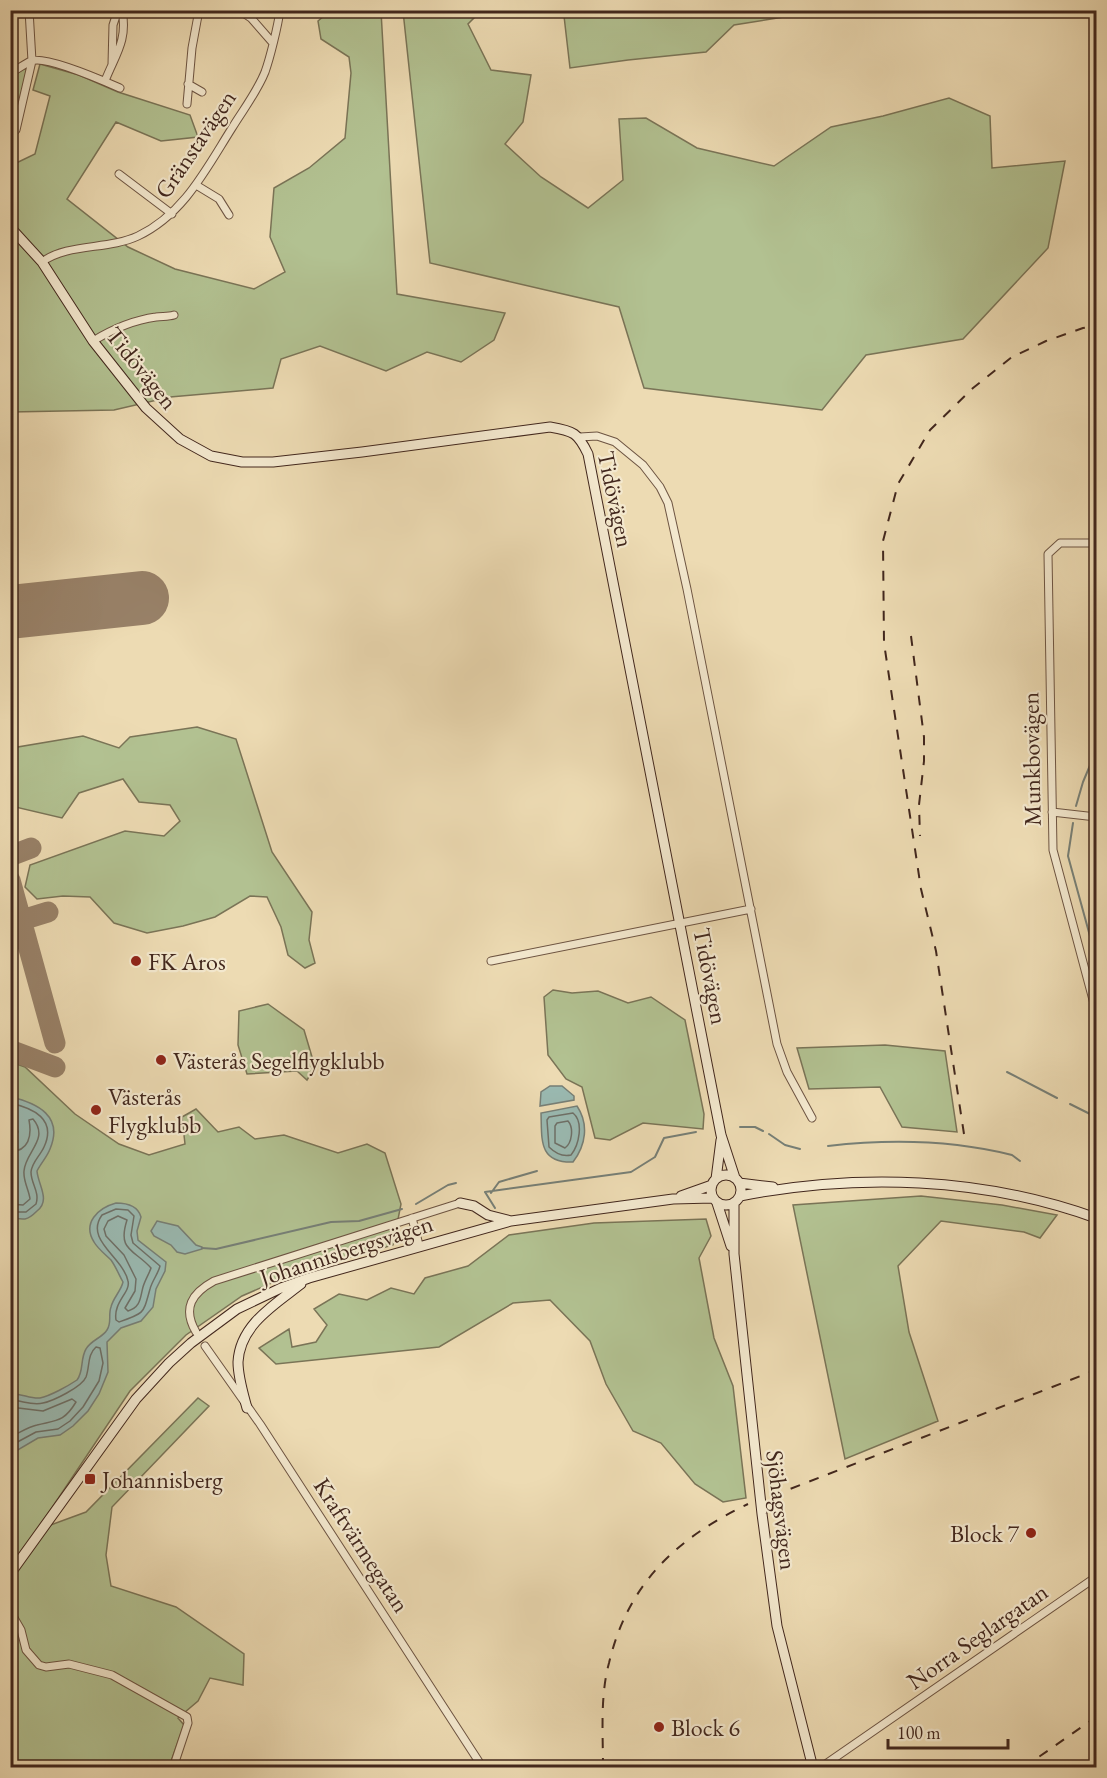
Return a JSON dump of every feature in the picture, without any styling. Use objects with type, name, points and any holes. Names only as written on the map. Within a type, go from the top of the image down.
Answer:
[{"type":"main road","name":"Tidövägen","points":[[10,227],[42,262],[93,341],[146,408],[169,431],[189,445],[220,460],[273,462],[550,427],[568,430],[580,437],[588,454],[721,1135],[737,1180]]},
{"type":"main road","name":"Tidövägen","points":[[714,1182],[721,1135]]},
{"type":"main road","points":[[781,1188],[737,1180],[728,1175],[714,1182],[711,1191],[715,1200],[723,1205],[781,1188],[878,1182],[964,1186],[1022,1196],[1096,1218]]},
{"type":"main road","points":[[737,1180],[741,1190],[737,1200]]},
{"type":"main road","name":"Johannisbergsvägen","points":[[673,1199],[714,1182]]},
{"type":"main road","name":"Johannisbergsvägen","points":[[10,1574],[136,1399],[191,1343],[237,1309],[281,1288],[309,1278],[419,1245],[512,1221],[673,1199],[715,1200]]},
{"type":"main road","name":"Sjöhagsvägen","points":[[715,1200],[734,1254]]},
{"type":"main road","name":"Sjöhagsvägen","points":[[737,1200],[734,1254],[762,1514],[777,1626],[813,1767]]},
{"type":"main road","points":[[460,1203],[474,1206],[488,1215],[512,1221]]},
{"type":"main road","points":[[247,1408],[238,1364],[247,1331],[265,1312],[309,1278]]},
{"type":"street","points":[[16,130],[32,60],[29,10]]},
{"type":"street","points":[[105,81],[112,64],[113,25],[120,10]]},
{"type":"street","points":[[187,104],[199,10]]},
{"type":"street","points":[[239,10],[251,18],[272,42]]},
{"type":"street","name":"Gränstavägen","points":[[42,262],[57,253],[126,241],[159,224],[172,214],[196,185],[264,75],[280,10]]},
{"type":"street","points":[[10,73],[32,60],[77,70],[120,88]]},
{"type":"street","points":[[188,84],[202,92]]},
{"type":"street","points":[[119,174],[172,214]]},
{"type":"street","points":[[196,185],[219,199],[229,215]]},
{"type":"street","points":[[93,341],[132,323],[174,315]]},
{"type":"street","points":[[580,437],[597,436],[615,442],[643,465],[660,487],[668,503],[780,1055],[812,1118]]},
{"type":"street","name":"Munkbovägen","points":[[1096,543],[1060,543],[1048,554],[1053,850],[1096,1011]]},
{"type":"street","points":[[1052,812],[1096,816]]},
{"type":"street","points":[[491,961],[751,909]]},
{"type":"street","points":[[196,1332],[190,1322],[191,1301],[199,1289],[214,1281],[460,1203]]},
{"type":"street","points":[[411,1218],[419,1245]]},
{"type":"street","name":"Kraftvärmegatan","points":[[205,1346],[483,1767]]},
{"type":"street","name":"Norra Seglargatan","points":[[820,1767],[1096,1577]]},
{"type":"street","points":[[10,1611],[21,1630],[26,1650],[34,1662],[46,1667],[69,1664],[112,1674],[186,1717],[188,1723],[173,1767]]},
{"type":"green space","points":[[330,11],[381,11],[397,294],[505,313],[494,340],[461,362],[427,352],[386,371],[320,346],[281,359],[273,388],[170,397],[114,410],[11,412],[10,166],[35,154],[50,96],[33,90],[40,64],[79,75],[118,92],[190,115],[198,137],[161,141],[116,122],[67,199],[128,247],[175,269],[254,289],[285,272],[270,237],[274,188],[309,168],[345,138],[351,73],[349,57],[321,39],[318,21]]},
{"type":"green space","points":[[403,11],[481,11],[468,24],[491,70],[531,75],[523,122],[505,144],[541,177],[588,208],[623,180],[619,119],[646,118],[697,148],[774,166],[831,127],[949,98],[990,116],[992,168],[1065,161],[1048,248],[963,339],[866,355],[822,410],[644,388],[619,307],[430,263]]},
{"type":"green space","points":[[559,11],[821,11],[734,25],[706,52],[570,68],[564,16]]},
{"type":"green space","points":[[28,66],[11,146],[11,76]]},
{"type":"green space","points":[[197,727],[236,739],[272,852],[312,912],[309,940],[315,963],[305,968],[288,955],[281,927],[267,897],[250,896],[215,917],[147,933],[114,923],[90,897],[63,896],[37,899],[25,887],[30,865],[125,831],[164,836],[180,821],[170,805],[139,802],[123,779],[79,793],[62,818],[11,806],[12,748],[83,736],[119,748],[130,737]]},
{"type":"green space","points":[[553,990],[572,993],[598,991],[628,1003],[651,997],[685,1020],[704,1114],[703,1129],[643,1123],[610,1140],[595,1138],[582,1087],[566,1079],[548,1055],[544,997]]},
{"type":"green space","points":[[268,1004],[304,1030],[315,1067],[307,1080],[297,1071],[247,1074],[238,1045],[239,1011]]},
{"type":"green space","points":[[885,1045],[945,1051],[957,1132],[902,1127],[880,1087],[809,1089],[797,1048]]},
{"type":"green space","points":[[11,1062],[25,1067],[75,1114],[119,1144],[149,1155],[185,1144],[182,1117],[196,1109],[218,1132],[239,1127],[255,1139],[284,1135],[338,1153],[367,1144],[385,1153],[401,1204],[393,1245],[292,1274],[242,1296],[186,1335],[130,1391],[37,1530],[86,1512],[198,1398],[209,1406],[112,1507],[106,1555],[111,1586],[176,1607],[244,1654],[243,1685],[210,1678],[198,1701],[178,1718],[184,1725],[169,1767],[11,1768]]},
{"type":"green space","points":[[921,1196],[1002,1205],[1057,1215],[1040,1238],[1024,1232],[941,1221],[898,1266],[909,1332],[938,1421],[845,1459],[793,1205]]},
{"type":"green space","points":[[706,1219],[711,1236],[699,1258],[714,1338],[733,1386],[746,1498],[723,1502],[695,1484],[661,1443],[633,1431],[606,1384],[590,1341],[550,1300],[513,1303],[439,1347],[276,1364],[259,1348],[289,1329],[292,1347],[316,1342],[327,1325],[314,1309],[339,1294],[367,1300],[391,1288],[414,1294],[425,1278],[468,1266],[509,1235],[594,1223]]},
{"type":"water","points":[[550,1086],[562,1086],[574,1096],[574,1100],[540,1106],[541,1092]]},
{"type":"water","points":[[11,1097],[38,1107],[51,1120],[53,1128],[50,1149],[37,1171],[43,1192],[43,1202],[34,1214],[25,1219],[11,1219],[11,1139],[15,1138],[18,1132],[11,1123]]},
{"type":"water","points":[[577,1106],[584,1127],[581,1149],[573,1162],[553,1158],[544,1148],[541,1113]]},
{"type":"water","points":[[116,1203],[128,1205],[140,1213],[138,1240],[166,1262],[165,1271],[156,1289],[153,1307],[141,1321],[121,1328],[107,1342],[108,1372],[99,1394],[88,1411],[60,1435],[38,1438],[11,1454],[11,1394],[40,1398],[77,1380],[81,1373],[86,1349],[105,1333],[108,1327],[112,1304],[123,1282],[111,1260],[94,1242],[90,1229],[98,1213]]},
{"type":"water","points":[[157,1221],[178,1226],[202,1249],[185,1254],[177,1252],[171,1245],[154,1236],[151,1231]]},
{"type":"waterway","points":[[1076,806],[1096,751]]},
{"type":"waterway","points":[[1073,823],[1068,856],[1096,958]]},
{"type":"waterway","points":[[1007,1072],[1057,1098]]},
{"type":"waterway","points":[[1070,1104],[1096,1117]]},
{"type":"waterway","points":[[740,1127],[755,1127],[763,1131]]},
{"type":"waterway","points":[[485,1192],[631,1172],[655,1157],[664,1138],[696,1132]]},
{"type":"waterway","points":[[769,1134],[785,1145],[800,1149]]},
{"type":"waterway","points":[[828,1146],[874,1142],[920,1142],[989,1150],[1012,1155],[1020,1161]]},
{"type":"waterway","points":[[491,1193],[499,1182],[537,1171]]},
{"type":"waterway","points":[[416,1204],[448,1185],[456,1183]]},
{"type":"waterway","points":[[485,1192],[495,1208]]},
{"type":"waterway","points":[[202,1248],[216,1249],[331,1222],[359,1221],[402,1209]]},
{"type":"taxiway","points":[[10,856],[31,848]]},
{"type":"taxiway","points":[[10,880],[55,1043]]},
{"type":"taxiway","points":[[22,920],[48,912]]},
{"type":"taxiway","points":[[10,1050],[55,1067]]},
{"type":"runway","points":[[10,612],[142,598]]},
{"type":"railway","points":[[964,1134],[936,951],[921,889],[884,643],[883,541],[898,484],[930,430],[973,388],[1012,357],[1046,341],[1083,328],[1096,326]]},
{"type":"railway","points":[[911,636],[924,737],[919,805],[920,836]]},
{"type":"railway","points":[[772,1496],[1096,1370]]},
{"type":"railway","points":[[603,1768],[604,1688],[609,1663],[629,1609],[659,1566],[678,1548],[722,1517],[748,1504]]},
{"type":"railway","points":[[1023,1768],[1096,1717]]},
{"type":"place","name":"FK Aros","points":[[136,961]]},
{"type":"place","name":"Västerås Segelflygklubb","points":[[161,1060]]},
{"type":"place","name":"Västerås Flygklubb","points":[[96,1110]]},
{"type":"place","name":"Johannisberg","points":[[90,1479]]},
{"type":"place","name":"Block 7","points":[[1031,1533]]},
{"type":"place","name":"Block 6","points":[[659,1727]]}]
